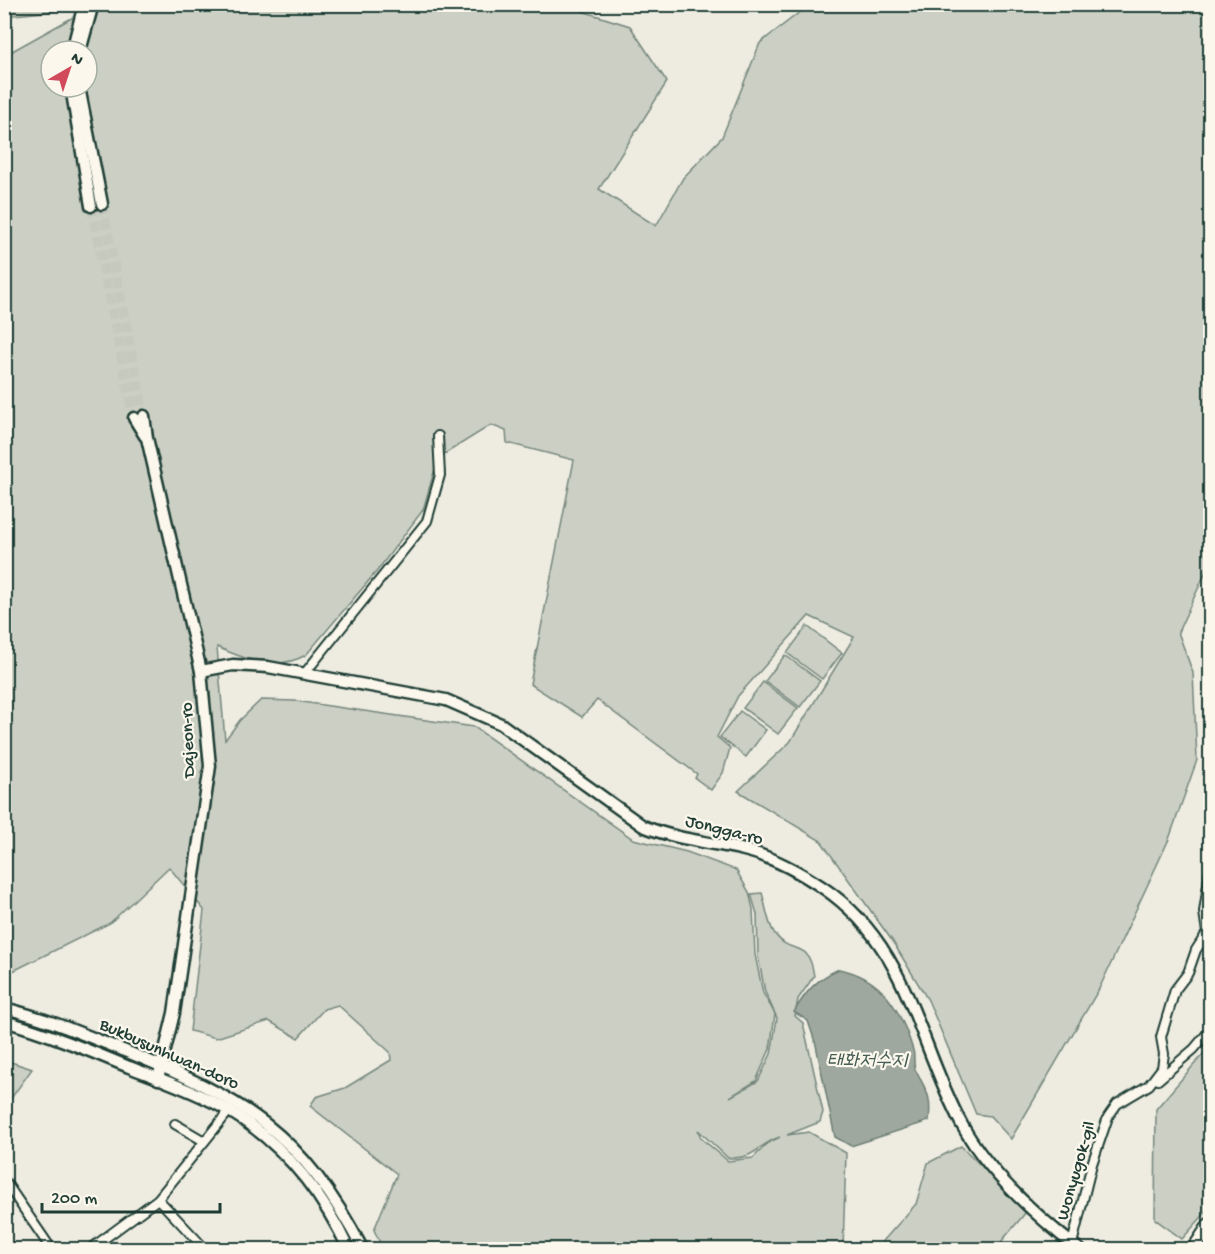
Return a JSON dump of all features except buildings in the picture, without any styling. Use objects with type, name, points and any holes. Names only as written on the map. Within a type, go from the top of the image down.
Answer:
[{"type":"highway","points":[[1193,1250],[1210,1224]]},
{"type":"main road","points":[[75,39],[84,4]]},
{"type":"main road","points":[[83,39],[93,4]]},
{"type":"main road","points":[[74,99],[96,205],[81,99]]},
{"type":"main road","name":"Dajeon-ro","points":[[139,417],[147,438],[201,671],[210,766],[172,1022],[158,1079]]},
{"type":"main road","name":"Jongga-ro","points":[[201,671],[233,665],[305,673],[446,700],[465,707],[513,732],[574,779],[643,826],[660,833],[743,850],[805,876],[836,897],[871,932],[893,963],[962,1125],[981,1154],[1004,1182],[1076,1247]]},
{"type":"main road","name":"Bukbusunhwan-doro","points":[[4,1008],[45,1019],[162,1066],[234,1101],[276,1131],[327,1187],[363,1250]]},
{"type":"main road","name":"Bukbusunhwan-doro","points":[[4,1021],[48,1034],[229,1111],[268,1139],[295,1165],[328,1207],[350,1250]]},
{"type":"street","points":[[305,673],[427,521],[440,475],[438,436]]},
{"type":"street","points":[[1149,1085],[1161,1068],[1164,1054],[1161,1037],[1175,990],[1188,973],[1192,959],[1207,933],[1204,912],[1210,870]]},
{"type":"street","name":"Wonyugok-gil","points":[[1076,1247],[1092,1164],[1108,1117],[1117,1104],[1149,1085],[1194,1049],[1210,1030]]},
{"type":"street","points":[[89,1250],[158,1199],[229,1111]]},
{"type":"street","points":[[175,1124],[204,1141]]},
{"type":"street","points":[[4,1180],[52,1250]]},
{"type":"street","points":[[158,1199],[206,1250]]},
{"type":"shaded area","points":[[5,4],[61,5],[54,11],[5,16]]},
{"type":"shaded area","points":[[95,5],[578,5],[582,11],[630,26],[667,82],[599,189],[656,226],[683,178],[722,137],[760,43],[809,5],[1210,5],[1210,563],[1178,632],[1193,673],[1197,760],[1169,839],[1099,989],[1011,1139],[990,1116],[976,1114],[928,1000],[893,942],[821,841],[738,791],[790,742],[854,637],[809,616],[738,696],[717,737],[730,748],[723,773],[711,790],[695,778],[697,774],[597,700],[582,717],[530,684],[574,460],[507,443],[506,431],[491,425],[438,458],[423,510],[377,571],[306,655],[283,663],[272,663],[250,660],[217,647],[225,740],[240,720],[261,700],[295,701],[474,727],[633,839],[687,852],[736,870],[749,892],[753,909],[755,955],[763,993],[775,1014],[770,1049],[756,1081],[730,1097],[758,1081],[771,1054],[777,1018],[765,992],[758,956],[757,914],[751,894],[762,893],[772,930],[787,945],[804,951],[808,956],[814,976],[798,999],[795,1016],[803,1023],[823,1112],[820,1122],[787,1135],[809,1132],[846,1153],[843,1249],[383,1249],[374,1230],[397,1174],[310,1106],[316,1097],[345,1088],[391,1060],[390,1052],[338,1005],[324,1009],[298,1038],[269,1021],[216,1038],[190,1031],[204,910],[169,867],[110,923],[5,975],[5,55]],"holes":[[[698,1130],[728,1158],[752,1154],[772,1140],[780,1137],[768,1143],[753,1158],[728,1161],[701,1138]]]},
{"type":"shaded area","points":[[807,626],[842,653],[822,679],[787,653]]},
{"type":"shaded area","points":[[785,655],[820,681],[800,707],[765,681]]},
{"type":"shaded area","points":[[763,682],[798,708],[778,734],[743,708]]},
{"type":"shaded area","points":[[740,711],[766,730],[746,757],[720,737]]},
{"type":"shaded area","points":[[1210,1046],[1210,1208],[1182,1239],[1155,1219],[1156,1109]]},
{"type":"shaded area","points":[[8,1061],[32,1069],[5,1107],[5,1065]]},
{"type":"shaded area","points":[[961,1146],[1027,1211],[1001,1242],[1010,1249],[875,1250],[916,1204],[928,1163]]},
{"type":"water","name":"태화저수지","points":[[839,969],[867,979],[888,998],[896,1009],[908,1035],[914,1052],[915,1069],[927,1093],[930,1105],[929,1121],[851,1146],[835,1137],[816,1045],[808,1021],[794,1012],[813,986]]},
{"type":"tunnel","points":[[102,204],[144,416]]},
{"type":"tunnel","points":[[91,206],[134,418]]}]
